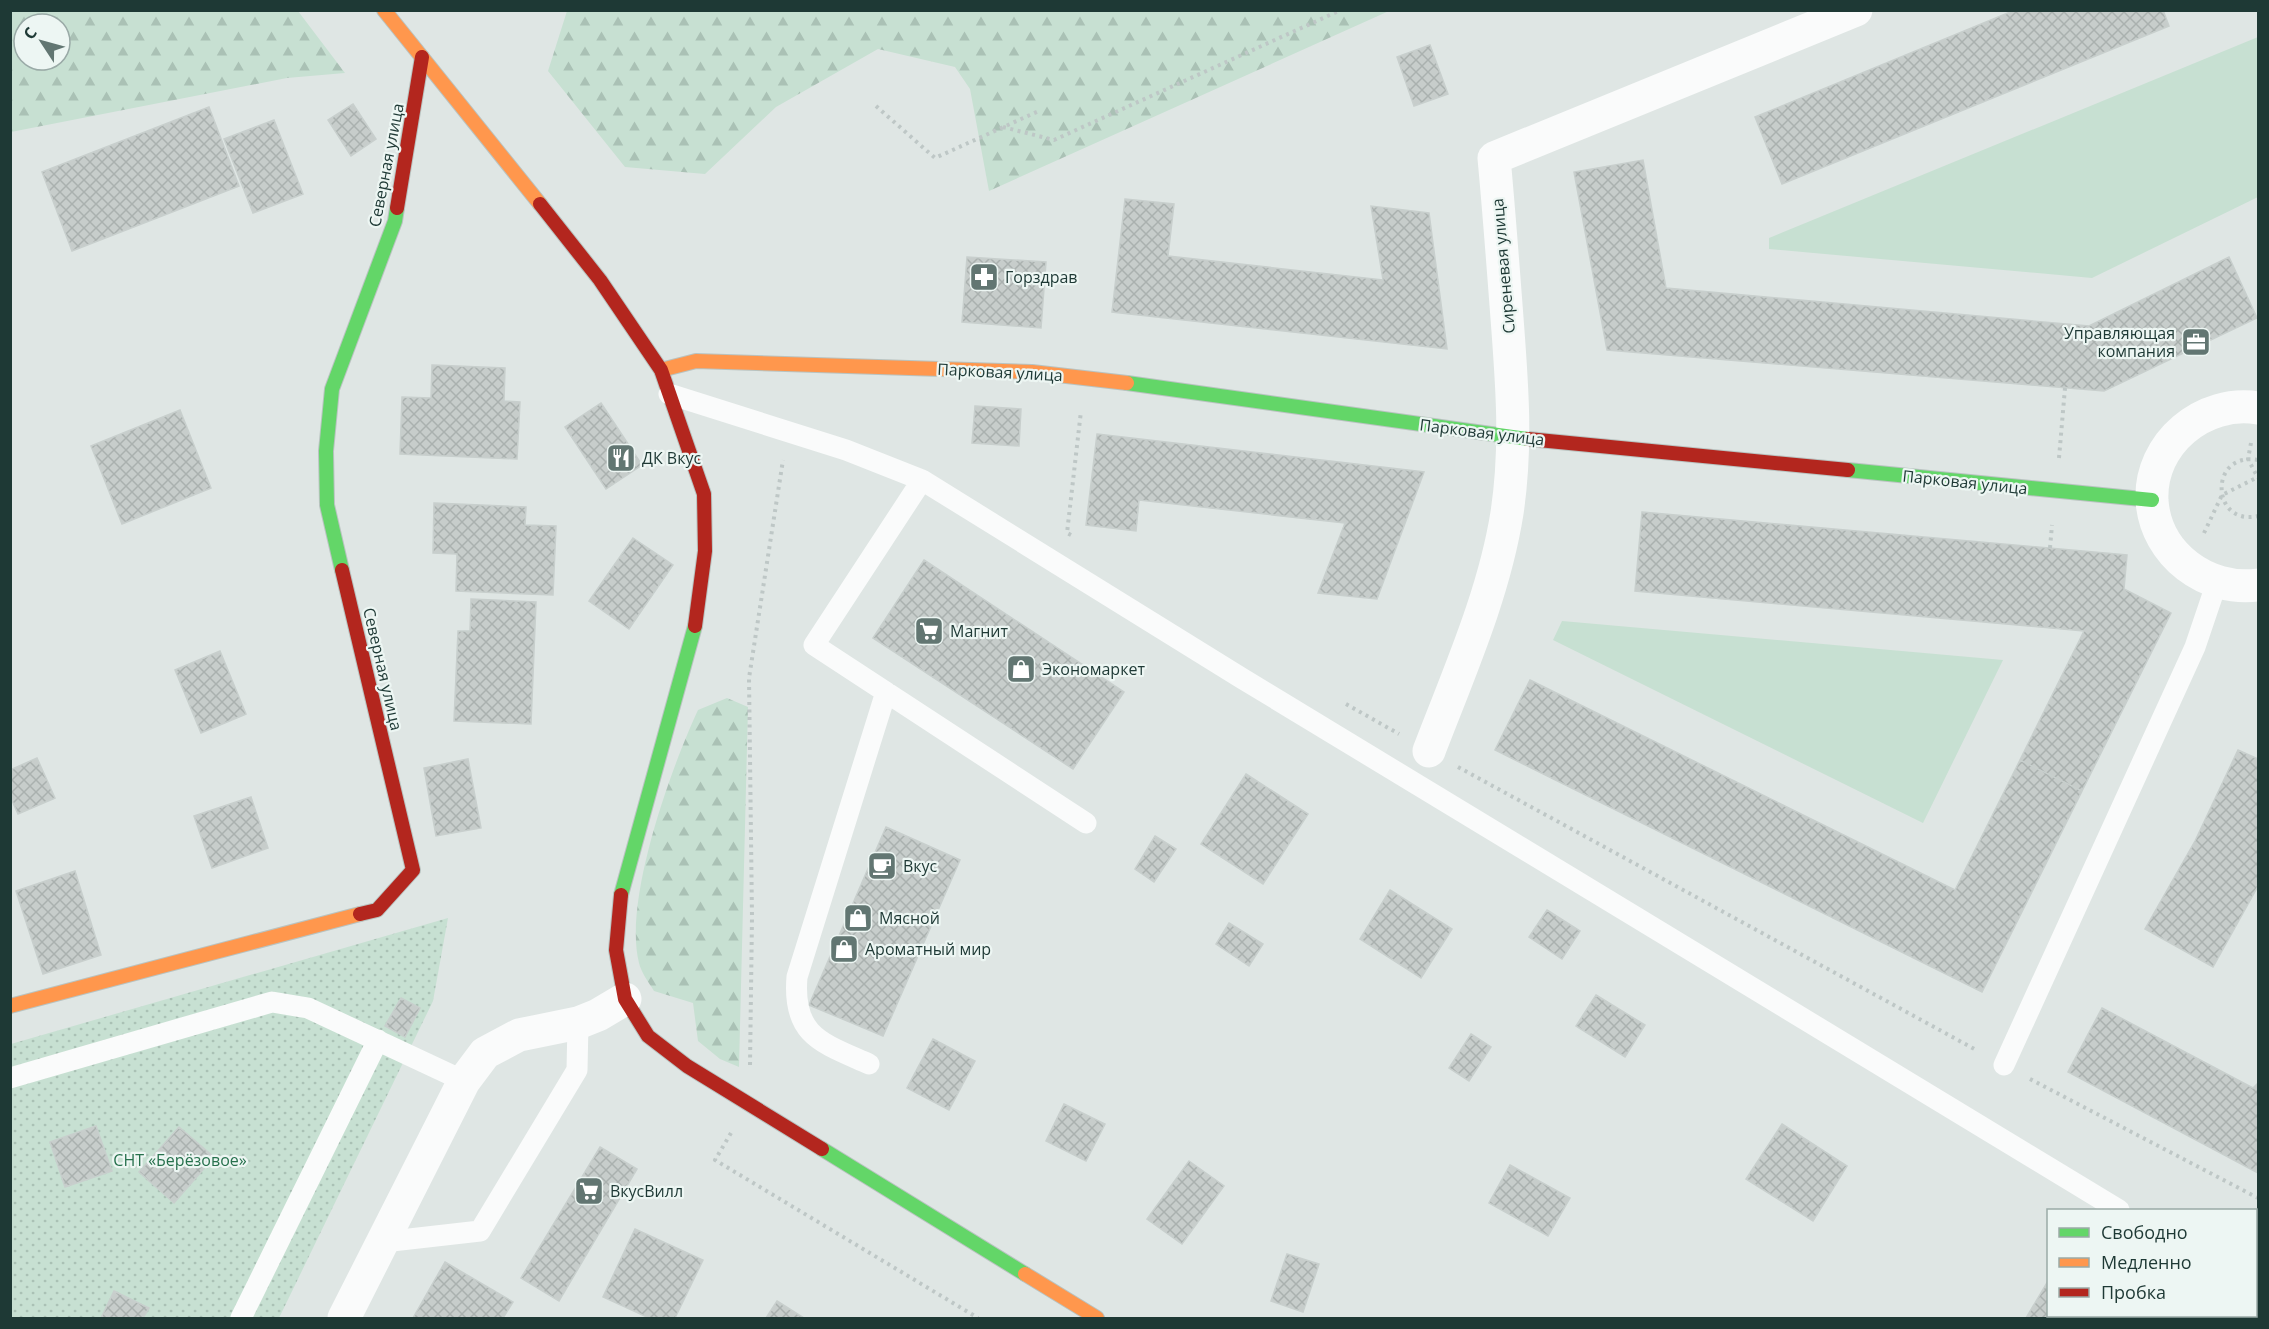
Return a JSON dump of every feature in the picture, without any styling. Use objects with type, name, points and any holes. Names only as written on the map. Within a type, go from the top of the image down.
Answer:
[{"type":"street","points":[[384,10],[600,280],[661,370],[704,494],[705,551],[696,618],[621,891],[616,950],[625,999],[648,1036],[687,1066],[1097,1318]]},
{"type":"street","name":"Сиреневая улица","points":[[1429,751],[1463,662],[1491,579],[1507,515],[1514,438],[1494,158],[1856,10]]},
{"type":"street","name":"Северная улица","points":[[10,1005],[377,910],[413,870],[327,505],[326,451],[332,389],[395,221],[422,57]]},
{"type":"street","name":"Парковая улица","points":[[661,370],[696,361],[1032,372],[1085,377],[1514,438],[2152,500]]},
{"type":"street","points":[[2259,408],[2240,406],[2209,412],[2182,429],[2163,454],[2157,469],[2152,500],[2160,531],[2168,545],[2203,575],[2232,586],[2259,585]]},
{"type":"street","points":[[344,1318],[464,1081],[485,1053],[519,1035],[578,1023],[598,1015],[625,999]]},
{"type":"lane","points":[[669,394],[846,450],[922,480],[1243,679],[2117,1209]]},
{"type":"lane","points":[[922,480],[814,645],[1086,823]]},
{"type":"lane","points":[[2004,1065],[2195,647],[2203,575]]},
{"type":"lane","points":[[869,1064],[825,1045],[810,1034],[795,1002],[797,977],[886,692]]},
{"type":"lane","points":[[10,1078],[272,1002],[308,1008],[464,1081]]},
{"type":"lane","points":[[383,1242],[480,1231],[577,1070],[578,1023]]},
{"type":"lane","points":[[241,1318],[378,1040]]},
{"type":"path","points":[[1003,127],[1054,140],[1341,10]]},
{"type":"path","points":[[876,106],[935,158],[1041,110]]},
{"type":"path","points":[[1077,539],[1067,533],[1085,377]]},
{"type":"path","points":[[787,432],[749,678],[753,917],[749,1104],[715,1160],[978,1318]]},
{"type":"path","points":[[2203,575],[2222,495],[2224,475],[2230,467],[2243,460],[2259,460]]},
{"type":"path","points":[[2222,495],[2259,477]]},
{"type":"path","points":[[2222,495],[2225,504],[2237,514],[2251,518],[2259,516]]},
{"type":"path","points":[[1336,699],[2004,1065],[2259,1198]]},
{"type":"green space","points":[[11,10],[298,11],[345,73],[287,78],[11,132]]},
{"type":"green space","points":[[567,10],[1389,11],[989,191],[970,89],[955,67],[878,49],[776,107],[705,174],[625,167],[548,71]]},
{"type":"green space","points":[[2258,37],[2258,197],[2092,278],[1769,249],[1769,238]]},
{"type":"green space","points":[[1562,621],[2003,660],[1923,823],[1553,640]]},
{"type":"green space","points":[[727,698],[748,707],[739,1067],[720,1059],[698,1041],[693,1003],[654,991],[639,963],[636,937],[638,905],[652,835],[675,765],[698,710]]},
{"type":"green space","name":"СНТ «Берёзовое»","points":[[448,918],[433,1001],[279,1318],[11,1318],[11,1044]]},
{"type":"building","points":[[2015,10],[2163,10],[2169,26],[1782,184],[1755,117]]},
{"type":"building","points":[[1430,45],[1448,94],[1414,106],[1397,57]]},
{"type":"building","points":[[353,104],[376,139],[351,156],[328,120]]},
{"type":"building","points":[[209,107],[239,186],[72,251],[42,172]]},
{"type":"building","points":[[274,120],[303,194],[253,213],[224,139]]},
{"type":"building","points":[[1643,160],[1666,288],[2089,326],[2229,257],[2257,318],[2104,391],[1607,350],[1574,172]]},
{"type":"building","points":[[1125,199],[1174,204],[1168,256],[1383,280],[1371,206],[1429,213],[1447,349],[1112,312]]},
{"type":"building","points":[[967,257],[1046,262],[1041,328],[962,322]]},
{"type":"building","points":[[432,365],[505,368],[504,401],[520,402],[517,459],[400,454],[402,397],[431,398]]},
{"type":"building","points":[[601,403],[642,465],[606,489],[565,427]]},
{"type":"building","points":[[975,406],[1021,409],[1019,446],[972,443]]},
{"type":"building","points":[[180,410],[211,488],[122,524],[91,446]]},
{"type":"building","points":[[1097,434],[1424,472],[1377,599],[1318,593],[1345,523],[1139,500],[1136,531],[1086,525]]},
{"type":"building","points":[[434,503],[526,507],[525,525],[556,526],[553,595],[456,591],[457,554],[433,553]]},
{"type":"building","points":[[1642,512],[2127,555],[2124,589],[2171,613],[2082,791],[2020,760],[2084,631],[1635,591]]},
{"type":"building","points":[[633,538],[673,565],[629,629],[589,601]]},
{"type":"building","points":[[924,560],[1124,692],[1073,769],[873,638]]},
{"type":"building","points":[[471,599],[536,602],[531,724],[454,721],[458,631],[470,631]]},
{"type":"building","points":[[220,651],[246,714],[201,733],[175,670]]},
{"type":"building","points":[[1530,680],[1955,890],[2020,760],[2082,791],[1982,992],[1495,750]]},
{"type":"building","points":[[2238,750],[2258,759],[2258,886],[2213,967],[2145,929],[2195,841]]},
{"type":"building","points":[[37,758],[55,798],[18,814],[10,796],[10,770]]},
{"type":"building","points":[[468,759],[481,828],[436,836],[424,768]]},
{"type":"building","points":[[1246,774],[1308,814],[1263,884],[1201,844]]},
{"type":"building","points":[[251,797],[268,848],[212,868],[194,816]]},
{"type":"building","points":[[886,827],[960,860],[883,1036],[809,1005]]},
{"type":"building","points":[[1155,836],[1176,849],[1154,882],[1135,869]]},
{"type":"building","points":[[75,871],[101,955],[43,974],[16,891]]},
{"type":"building","points":[[1390,890],[1452,929],[1421,978],[1360,939]]},
{"type":"building","points":[[1547,910],[1580,931],[1562,959],[1529,937]]},
{"type":"building","points":[[1229,923],[1263,944],[1249,966],[1216,944]]},
{"type":"building","points":[[1596,995],[1645,1025],[1625,1057],[1576,1026]]},
{"type":"building","points":[[401,998],[420,1008],[405,1037],[385,1026]]},
{"type":"building","points":[[2102,1008],[2253,1088],[2258,1083],[2258,1173],[2068,1072]]},
{"type":"building","points":[[1471,1034],[1491,1047],[1469,1081],[1449,1068]]},
{"type":"building","points":[[933,1039],[975,1061],[949,1110],[907,1088]]},
{"type":"building","points":[[1064,1104],[1105,1124],[1086,1161],[1046,1141]]},
{"type":"building","points":[[1782,1124],[1847,1166],[1813,1221],[1746,1179]]},
{"type":"building","points":[[96,1126],[112,1171],[65,1187],[50,1142]]},
{"type":"building","points":[[179,1127],[214,1157],[174,1203],[139,1172]]},
{"type":"building","points":[[600,1147],[637,1169],[559,1301],[521,1278]]},
{"type":"building","points":[[1189,1161],[1224,1186],[1182,1244],[1147,1219]]},
{"type":"building","points":[[1510,1165],[1570,1198],[1548,1236],[1489,1203]]},
{"type":"building","points":[[635,1229],[703,1260],[675,1318],[649,1318],[603,1297]]},
{"type":"building","points":[[1287,1254],[1319,1264],[1303,1312],[1271,1301]]},
{"type":"building","points":[[445,1262],[513,1302],[503,1318],[413,1318]]},
{"type":"building","points":[[2047,1283],[2047,1317],[2145,1318],[2026,1318]]},
{"type":"building","points":[[114,1291],[149,1308],[143,1318],[101,1318]]},
{"type":"building","points":[[777,1301],[804,1318],[766,1318]]},
{"type":"traffic: fast","points":[[342,570],[327,505],[326,451],[332,389],[395,221],[397,208]]},
{"type":"traffic: fast","points":[[1127,383],[1528,439]]},
{"type":"traffic: fast","points":[[1848,470],[2152,500]]},
{"type":"traffic: fast","points":[[621,895],[695,626]]},
{"type":"traffic: fast","points":[[822,1149],[1025,1274]]},
{"type":"traffic: slow","points":[[384,10],[540,204]]},
{"type":"traffic: slow","points":[[661,370],[696,361],[1032,372],[1127,383]]},
{"type":"traffic: slow","points":[[10,1006],[360,914]]},
{"type":"traffic: slow","points":[[1025,1274],[1097,1318]]},
{"type":"traffic: jam","points":[[397,208],[422,57]]},
{"type":"traffic: jam","points":[[540,204],[600,280],[661,370],[704,494],[705,551],[695,626]]},
{"type":"traffic: jam","points":[[1528,439],[1848,470]]},
{"type":"traffic: jam","points":[[342,570],[413,870],[377,910],[360,914]]},
{"type":"traffic: jam","points":[[621,895],[616,950],[625,999],[648,1036],[687,1066],[822,1149]]},
{"type":"place","name":"Горздрав","points":[[984,277]]},
{"type":"place","name":"Управляющая компания","points":[[2196,342]]},
{"type":"place","name":"ДК Вкус","points":[[621,458]]},
{"type":"place","name":"Магнит","points":[[929,631]]},
{"type":"place","name":"Экономаркет","points":[[1021,669]]},
{"type":"place","name":"Вкус","points":[[882,866]]},
{"type":"place","name":"Мясной","points":[[858,918]]},
{"type":"place","name":"Ароматный мир","points":[[844,949]]},
{"type":"place","name":"ВкусВилл","points":[[589,1191]]}]
